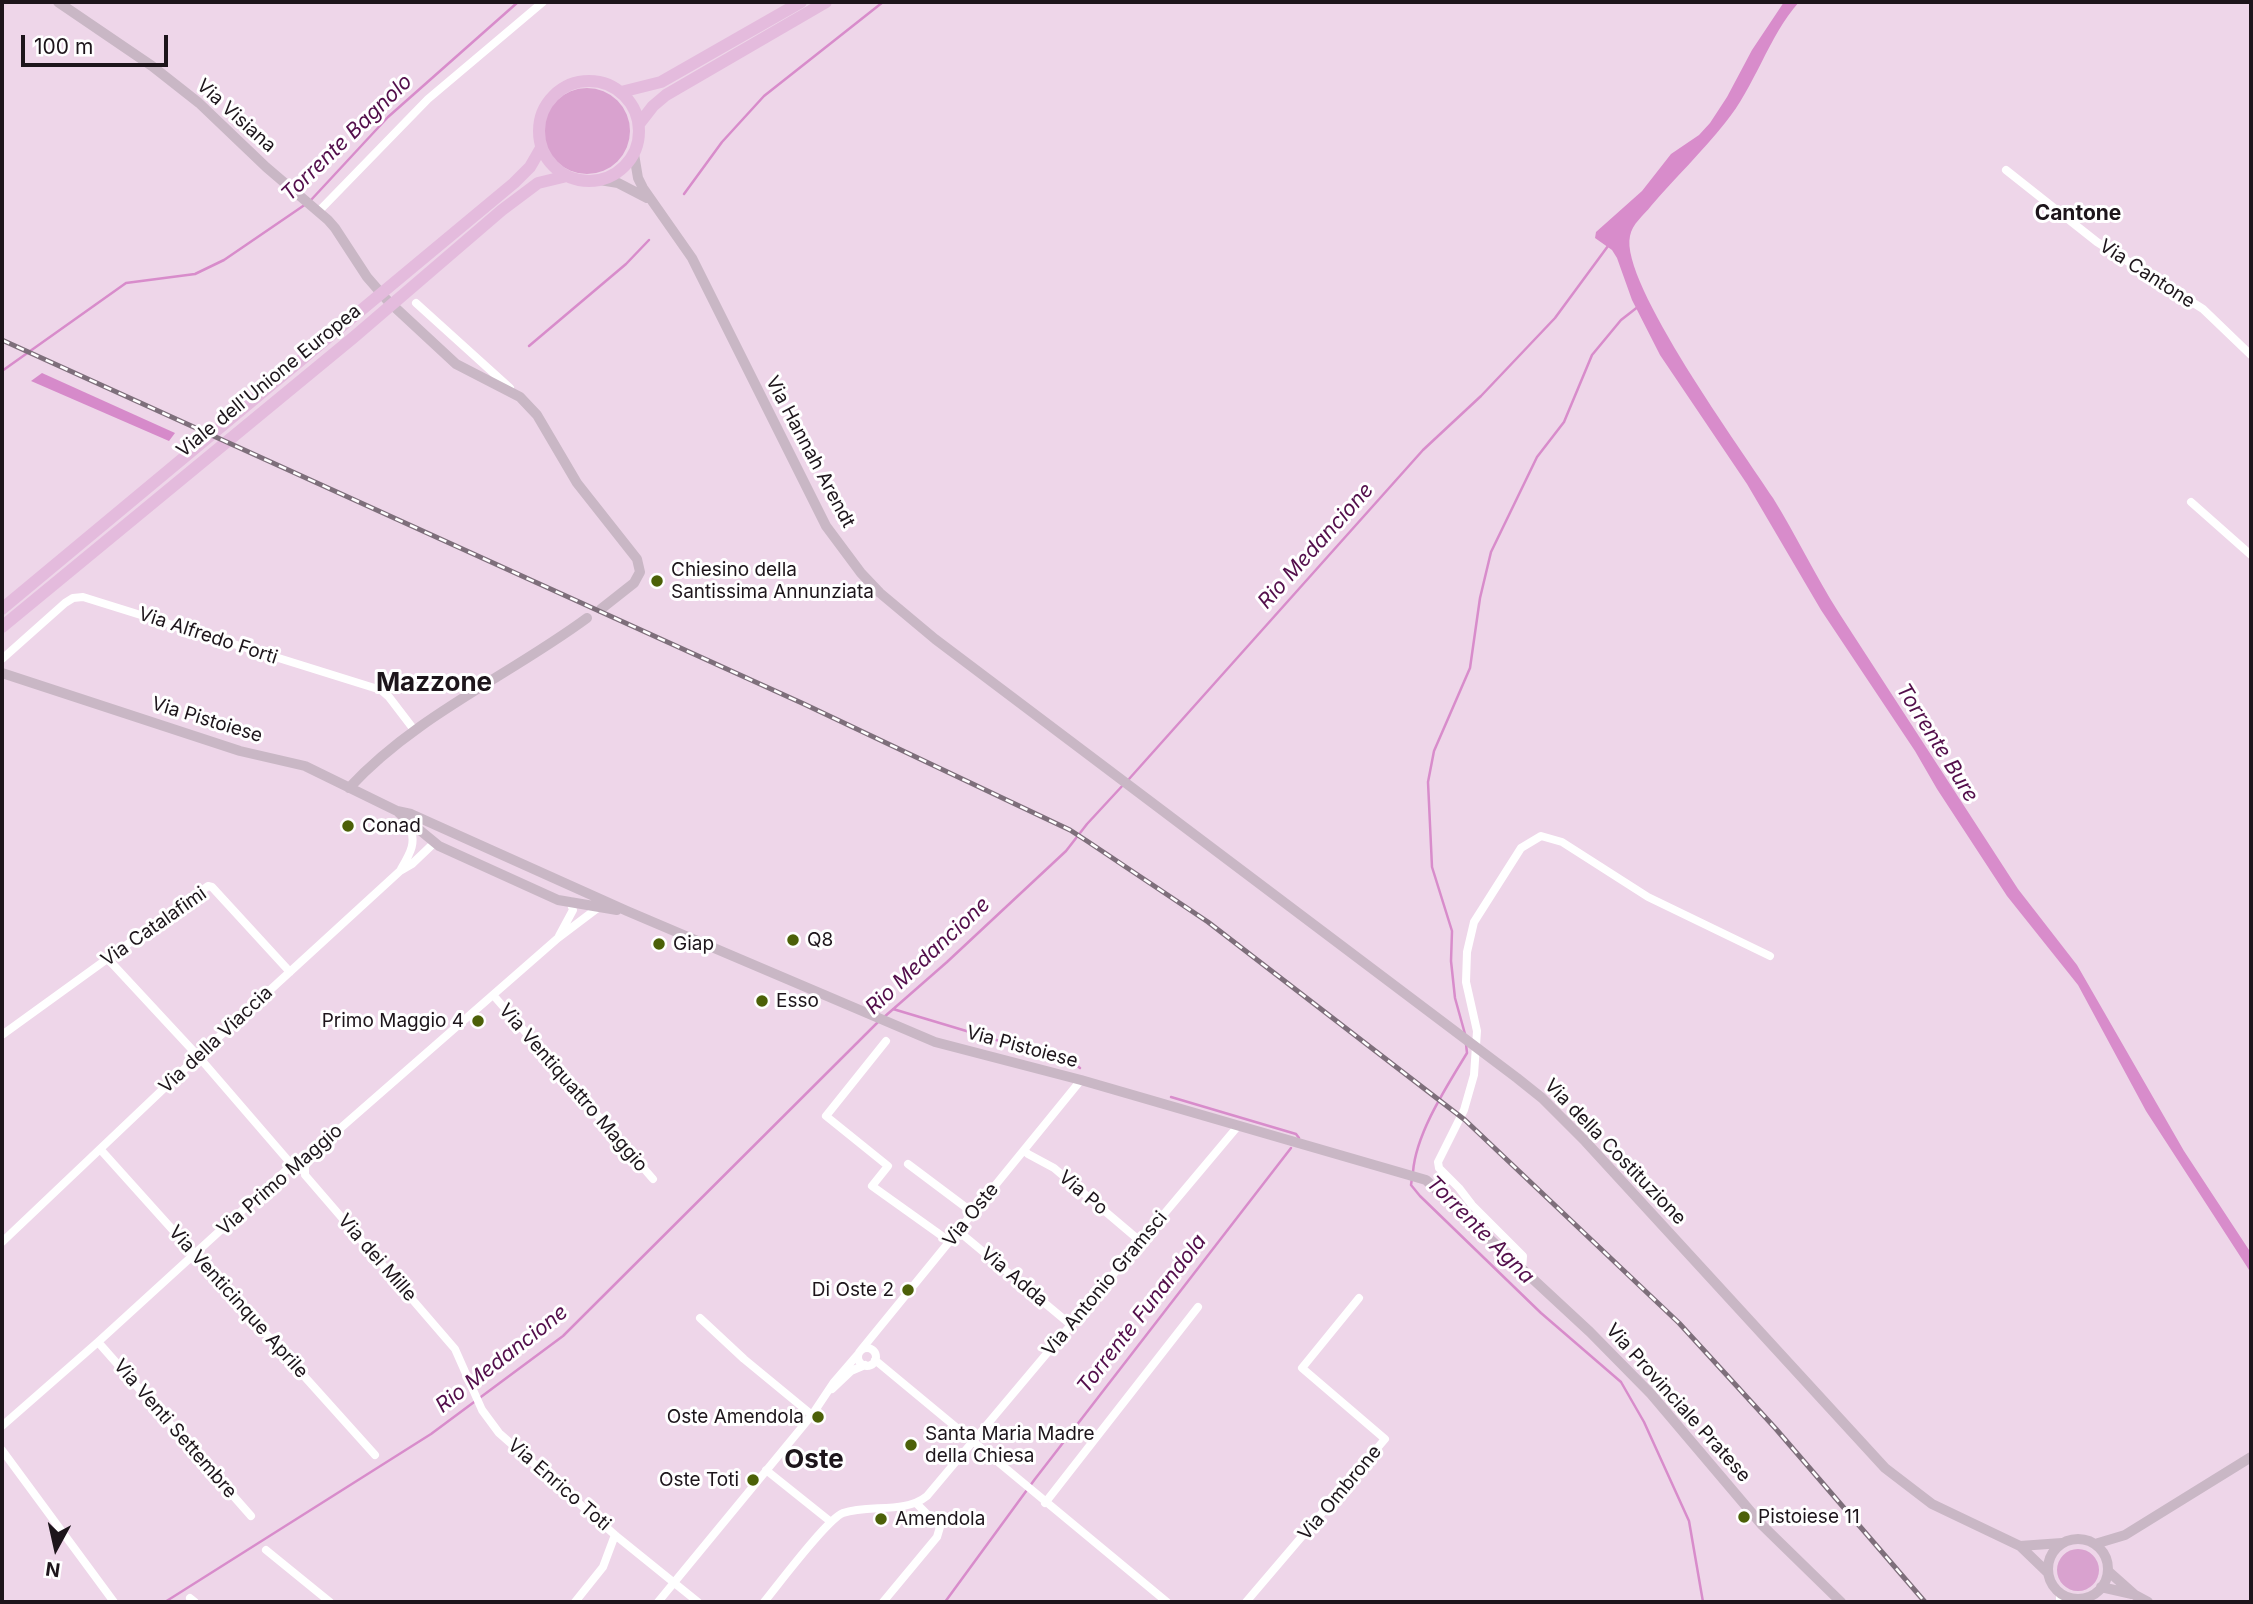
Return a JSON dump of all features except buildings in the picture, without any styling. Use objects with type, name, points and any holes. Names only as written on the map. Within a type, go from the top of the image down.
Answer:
[{"type":"main road","points":[[621,92],[661,82],[800,2]]},
{"type":"main road","points":[[639,124],[666,95],[826,2]]},
{"type":"main road","points":[[567,176],[554,168],[541,148],[539,120],[549,100],[559,90],[572,83],[587,81],[608,85],[621,92],[634,110],[639,124],[634,154],[620,171],[600,180]]},
{"type":"main road","name":"Viale dell'Unione Europea","points":[[2,609],[514,183],[530,167],[541,148]]},
{"type":"main road","name":"Viale dell'Unione Europea","points":[[2,627],[354,337],[502,210],[538,183],[567,176],[583,181],[600,180]]},
{"type":"street","name":"Via Visiana","points":[[58,2],[152,66],[199,103],[335,228],[367,277],[412,326],[456,364],[520,397]]},
{"type":"street","points":[[316,211],[428,99],[543,2]]},
{"type":"street","points":[[634,154],[638,178],[649,199]]},
{"type":"street","name":"Via Cantone","points":[[2006,170],[2097,242],[2203,309],[2251,355]]},
{"type":"street","points":[[600,180],[631,188],[649,199]]},
{"type":"street","name":"Via Hannah Arendt","points":[[649,199],[692,258],[807,491],[826,526],[844,551],[880,593],[902,613],[1124,783]]},
{"type":"street","points":[[416,303],[537,415],[578,483],[637,559],[640,572],[634,583],[601,608]]},
{"type":"street","points":[[2191,502],[2251,555]]},
{"type":"street","name":"Via Alfredo Forti","points":[[2,659],[65,603],[73,598],[83,597],[381,690],[415,731]]},
{"type":"street","points":[[349,788],[415,731],[587,618]]},
{"type":"street","name":"Via Pistoiese","points":[[2,673],[240,751],[305,766],[397,811],[411,814],[627,911],[935,1042],[1081,1080],[1421,1178]]},
{"type":"street","name":"Via della Costituzione","points":[[1124,783],[1542,1098],[1571,1126],[1885,1468],[1932,1504],[2020,1546]]},
{"type":"street","points":[[397,811],[411,827],[414,839],[411,852],[400,871]]},
{"type":"street","name":"Via Pistoiese","points":[[397,811],[434,843],[558,900],[627,911]]},
{"type":"street","points":[[434,843],[441,835],[453,835]]},
{"type":"street","points":[[1522,1270],[1523,1256],[1472,1205],[1439,1168],[1438,1162],[1464,1110],[1474,1075],[1477,1031],[1466,982],[1467,953],[1474,922],[1521,848],[1541,836],[1562,842],[1648,897],[1770,956]]},
{"type":"street","name":"Via della Viaccia","points":[[2,1242],[198,1056],[434,843]]},
{"type":"street","points":[[568,884],[572,893],[570,901]]},
{"type":"street","name":"Via Catalafimi","points":[[2,1035],[208,886],[212,887],[290,972]]},
{"type":"street","name":"Via Primo Maggio","points":[[558,938],[573,910],[570,901]]},
{"type":"street","name":"Via Primo Maggio","points":[[3,1427],[292,1165],[320,1146],[558,938],[599,907]]},
{"type":"street","points":[[107,958],[198,1056],[292,1165]]},
{"type":"street","name":"Via Ventiquattro Maggio","points":[[494,996],[653,1179]]},
{"type":"street","points":[[886,1041],[826,1116],[888,1166],[872,1186],[949,1241]]},
{"type":"street","name":"Via Oste","points":[[658,1602],[812,1415],[834,1381],[908,1295],[957,1230],[1081,1080]]},
{"type":"street","name":"Via Antonio Gramsci","points":[[916,1503],[932,1490],[1238,1126]]},
{"type":"street","name":"Via dei Mille","points":[[320,1146],[305,1166],[305,1175],[455,1349],[466,1370]]},
{"type":"street","name":"Via Venticinque Aprile","points":[[100,1149],[375,1455]]},
{"type":"street","name":"Via Po","points":[[1024,1150],[1054,1168],[1140,1241]]},
{"type":"street","points":[[908,1164],[972,1212]]},
{"type":"street","name":"Via Provinciale Pratese","points":[[1421,1178],[1438,1189],[1590,1332],[1651,1394],[1762,1525],[1841,1602]]},
{"type":"street","name":"Via Adda","points":[[957,1230],[1071,1325]]},
{"type":"street","name":"Via Ombrone","points":[[1246,1602],[1385,1439],[1302,1368],[1359,1298]]},
{"type":"street","points":[[1043,1501],[1198,1307]]},
{"type":"street","points":[[699,1318],[812,1415]]},
{"type":"street","name":"Via Venti Settembre","points":[[98,1342],[251,1516]]},
{"type":"street","points":[[872,1349],[876,1354],[875,1360],[871,1365],[865,1366],[859,1361],[860,1351],[872,1349]]},
{"type":"street","points":[[875,1360],[1167,1602]]},
{"type":"street","name":"Via Oste","points":[[827,1394],[851,1371],[865,1366]]},
{"type":"street","name":"Via Enrico Toti","points":[[466,1370],[481,1410],[499,1433],[615,1535],[698,1602]]},
{"type":"street","points":[[3,1448],[114,1602]]},
{"type":"street","points":[[2020,1546],[2078,1539],[2095,1544],[2125,1535],[2251,1457]]},
{"type":"street","points":[[766,1470],[831,1522]]},
{"type":"street","points":[[764,1602],[831,1522],[844,1513],[916,1503],[937,1523],[940,1531],[883,1602]]},
{"type":"street","points":[[575,1602],[603,1567],[615,1535]]},
{"type":"street","points":[[2105,1557],[2125,1535]]},
{"type":"street","points":[[2048,1573],[2050,1556],[2062,1543]]},
{"type":"street","points":[[2020,1546],[2048,1573],[2060,1598],[2080,1600],[2090,1597],[2101,1587],[2108,1571],[2105,1557],[2095,1544]]},
{"type":"street","points":[[266,1550],[330,1602]]},
{"type":"street","points":[[2108,1571],[2135,1595],[2148,1602]]},
{"type":"street","points":[[2101,1587],[2135,1595]]},
{"type":"shaded area","points":[[1784,2],[1799,2],[1779,31],[1736,109],[1636,224],[1630,236],[1632,259],[1644,290],[1686,367],[1773,498],[1839,613],[2018,889],[2077,965],[2184,1151],[2251,1253],[2251,1273],[2146,1111],[2078,985],[2007,896],[1821,610],[1747,484],[1660,355],[1632,300],[1617,258],[1612,250],[1595,238],[1596,232],[1642,191],[1671,154],[1699,135],[1710,123],[1752,50]]},
{"type":"shaded area","points":[[587,88],[604,91],[618,100],[627,114],[630,131],[627,148],[618,162],[604,171],[587,174],[570,171],[556,162],[547,148],[544,131],[547,114],[556,100],[570,91]]},
{"type":"shaded area","points":[[42,373],[175,433],[169,441],[31,381]]},
{"type":"shaded area","points":[[2078,1549],[2093,1555],[2099,1570],[2093,1585],[2078,1591],[2063,1585],[2057,1570],[2063,1555]]},
{"type":"waterway","name":"Torrente Bagnolo","points":[[311,200],[388,117],[518,2]]},
{"type":"waterway","points":[[684,194],[722,142],[764,96],[883,2]]},
{"type":"waterway","name":"Torrente Bagnolo","points":[[2,371],[126,283],[195,274],[224,260],[306,204]]},
{"type":"waterway","points":[[529,346],[626,264],[649,240]]},
{"type":"waterway","name":"Rio Medancione","points":[[1129,779],[1423,450],[1481,396],[1555,318],[1608,246]]},
{"type":"waterway","name":"Torrente Agna","points":[[1465,1034],[1455,998],[1451,961],[1452,931],[1432,867],[1428,782],[1434,751],[1470,668],[1480,598],[1491,552],[1537,457],[1564,422],[1592,355],[1621,320],[1639,306]]},
{"type":"waterway","name":"Rio Medancione","points":[[883,1018],[1066,851],[1124,784]]},
{"type":"waterway","points":[[893,1009],[1073,1063],[1080,1068]]},
{"type":"waterway","name":"Rio Medancione","points":[[165,1602],[431,1434],[563,1336],[878,1022]]},
{"type":"waterway","name":"Torrente Agna","points":[[1413,1172],[1415,1157],[1426,1126],[1467,1053],[1466,1044]]},
{"type":"waterway","name":"Torrente Funandola","points":[[1171,1097],[1296,1134],[1299,1138]]},
{"type":"waterway","name":"Torrente Funandola","points":[[945,1602],[1035,1479],[1291,1148]]},
{"type":"waterway","name":"Torrente Agna","points":[[1412,1178],[1411,1185],[1420,1196],[1541,1313],[1621,1382],[1644,1422],[1689,1521],[1703,1602]]},
{"type":"railway","points":[[2,340],[804,704],[1070,830],[1087,841],[1208,922],[1465,1120],[1679,1323],[1776,1429],[1925,1602]]},
{"type":"place","name":"Chiesino della Santissima Annunziata","points":[[657,581]]},
{"type":"place","name":"Conad","points":[[348,826]]},
{"type":"place","name":"Q8","points":[[793,940]]},
{"type":"place","name":"Giap","points":[[659,944]]},
{"type":"place","name":"Esso","points":[[762,1001]]},
{"type":"place","name":"Primo Maggio 4","points":[[478,1021]]},
{"type":"place","name":"Di Oste 2","points":[[908,1290]]},
{"type":"place","name":"Oste Amendola","points":[[818,1417]]},
{"type":"place","name":"Santa Maria Madre della Chiesa","points":[[911,1445]]},
{"type":"place","name":"Oste Toti","points":[[753,1480]]},
{"type":"place","name":"Pistoiese 11","points":[[1744,1517]]},
{"type":"place","name":"Amendola","points":[[881,1519]]},
{"type":"district","name":"Cantone","points":[[2078,214]]},
{"type":"district","name":"Mazzone","points":[[434,683]]},
{"type":"district","name":"Oste","points":[[814,1460]]},
{"type":"water label","name":"Torrente Bure","points":[[1937,743]]}]
